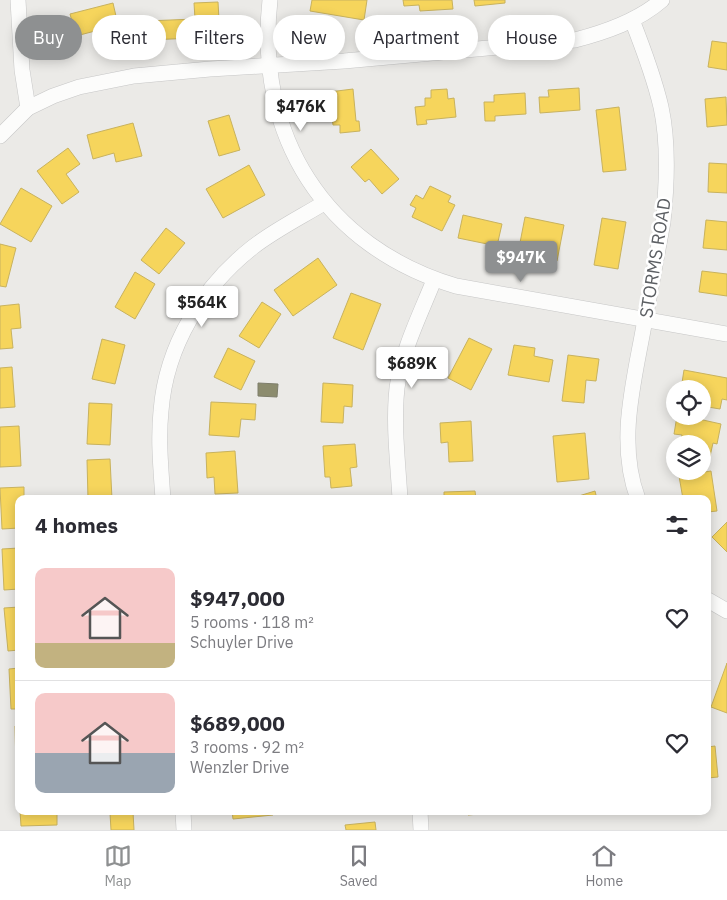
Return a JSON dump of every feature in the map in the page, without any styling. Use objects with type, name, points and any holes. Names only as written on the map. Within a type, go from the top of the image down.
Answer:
[{"type":"street","points":[[18,0],[22,70],[28,108]]},
{"type":"street","points":[[270,0],[268,18],[270,65],[278,112],[291,148],[305,175],[324,203],[352,232],[379,252],[434,280],[456,286],[727,334]]},
{"type":"street","points":[[0,136],[28,108],[53,96],[79,87],[134,76],[354,60],[575,40],[603,32],[632,20],[662,0]]},
{"type":"street","name":"STORMS ROAD","points":[[632,20],[648,62],[661,108],[666,150],[664,222],[629,403],[630,465],[637,495]]},
{"type":"street","points":[[163,495],[160,446],[161,410],[166,379],[177,345],[191,317],[211,288],[233,264],[255,246],[324,203]]},
{"type":"street","points":[[400,495],[396,417],[397,388],[404,357],[434,280]]},
{"type":"street","points":[[711,602],[727,611]]},
{"type":"street","points":[[183,815],[184,830]]},
{"type":"street","points":[[420,815],[421,830]]},
{"type":"building: Homes","points":[[312,0],[367,0],[365,15],[355,15],[355,18],[345,17],[345,15],[310,11]]},
{"type":"building: Homes","points":[[403,0],[452,0],[453,9],[420,11],[419,5],[404,6]]},
{"type":"building: Homes","points":[[474,0],[505,0],[505,3],[475,6]]},
{"type":"building: Homes","points":[[218,2],[219,15],[195,15],[194,3]]},
{"type":"building: Homes","points":[[113,3],[116,15],[92,15],[92,32],[82,34],[82,15],[70,14]]},
{"type":"building: Homes","points":[[166,20],[176,20],[176,39],[166,39]]},
{"type":"building: Homes","points":[[712,41],[727,43],[727,70],[708,67]]},
{"type":"building: Homes","points":[[579,88],[580,110],[540,113],[539,97],[549,97],[548,90]]},
{"type":"building: Homes","points":[[353,89],[356,121],[359,121],[360,131],[340,133],[340,125],[333,125],[329,92]]},
{"type":"building: Homes","points":[[447,89],[448,99],[454,98],[456,117],[426,120],[427,124],[417,125],[415,107],[425,106],[425,98],[431,98],[431,90]]},
{"type":"building: Homes","points":[[525,93],[526,114],[495,116],[495,121],[485,121],[484,102],[494,102],[494,95]]},
{"type":"building: Homes","points":[[726,97],[727,125],[707,127],[705,99]]},
{"type":"building: Homes","points":[[619,107],[626,170],[603,172],[596,110]]},
{"type":"building: Homes","points":[[229,115],[240,150],[219,156],[208,121]]},
{"type":"building: Homes","points":[[133,123],[142,156],[116,162],[114,153],[93,159],[87,135]]},
{"type":"building: Homes","points":[[68,148],[80,164],[66,174],[79,192],[62,204],[37,171]]},
{"type":"building: Homes","points":[[371,149],[399,179],[382,194],[369,179],[365,182],[351,167]]},
{"type":"building: Homes","points":[[709,163],[727,164],[727,193],[708,192]]},
{"type":"building: Homes","points":[[249,165],[265,195],[223,218],[206,189]]},
{"type":"building: Homes","points":[[430,186],[451,196],[448,202],[455,205],[442,231],[412,217],[416,208],[410,205],[416,195],[423,199]]},
{"type":"building: Homes","points":[[21,188],[52,206],[31,242],[0,224]]},
{"type":"building: Homes","points":[[463,215],[502,224],[497,246],[458,238]]},
{"type":"building: Homes","points":[[525,217],[564,225],[557,261],[518,253]]},
{"type":"building: Homes","points":[[602,218],[626,222],[618,269],[594,265]]},
{"type":"building: Homes","points":[[706,220],[727,222],[727,250],[703,248]]},
{"type":"building: Homes","points":[[166,228],[185,243],[159,274],[141,260]]},
{"type":"building: Homes","points":[[0,244],[16,248],[6,287],[0,286]]},
{"type":"building: Homes","points":[[318,258],[337,285],[293,316],[274,290]]},
{"type":"building: Homes","points":[[702,271],[727,274],[727,296],[699,292]]},
{"type":"building: Homes","points":[[135,272],[155,284],[135,319],[115,307]]},
{"type":"building: Homes","points":[[351,293],[381,304],[363,350],[333,338]]},
{"type":"building: Homes","points":[[262,302],[281,314],[259,348],[239,336]]},
{"type":"building: Homes","points":[[19,304],[21,328],[11,329],[13,348],[0,349],[0,306]]},
{"type":"building: Homes","points":[[469,338],[492,349],[471,390],[448,378]]},
{"type":"building: Homes","points":[[102,339],[125,345],[115,384],[92,379]]},
{"type":"building: Homes","points":[[514,345],[535,348],[534,356],[553,360],[549,382],[508,375]]},
{"type":"building: Homes","points":[[228,348],[255,361],[241,390],[214,377]]},
{"type":"building: Homes","points":[[568,355],[599,359],[596,381],[586,380],[584,403],[562,401]]},
{"type":"building: Homes","points":[[12,367],[15,407],[0,408],[0,368]]},
{"type":"building: Homes","points":[[684,370],[727,378],[727,400],[722,399],[720,409],[711,408],[711,380],[682,380]]},
{"type":"building: Homes","points":[[323,383],[353,385],[352,407],[344,406],[343,423],[321,422]]},
{"type":"building: Homes","points":[[211,402],[256,404],[255,420],[241,419],[239,437],[209,435]]},
{"type":"building: Homes","points":[[89,403],[112,404],[110,445],[87,444]]},
{"type":"building: Homes","points":[[471,421],[473,461],[449,462],[448,442],[441,443],[440,423]]},
{"type":"building: Homes","points":[[711,422],[721,424],[717,444],[713,443],[711,452],[711,435],[674,434],[676,425],[711,425]]},
{"type":"building: Homes","points":[[19,426],[21,466],[0,467],[0,427]]},
{"type":"building: Homes","points":[[585,433],[589,479],[557,482],[553,436]]},
{"type":"building: Homes","points":[[355,444],[357,467],[350,468],[352,486],[331,488],[330,477],[325,477],[323,446]]},
{"type":"building: Homes","points":[[235,451],[238,493],[215,494],[214,477],[207,478],[206,453]]},
{"type":"building: Homes","points":[[110,459],[112,495],[88,495],[87,460]]},
{"type":"building: Homes","points":[[711,471],[717,511],[711,512],[711,495],[682,495],[680,480],[711,480]]},
{"type":"building: Homes","points":[[24,487],[24,495],[15,495],[15,528],[2,529],[0,488]]},
{"type":"building: Homes","points":[[475,491],[476,495],[444,495],[444,492]]},
{"type":"building: Homes","points":[[595,491],[596,495],[582,495]]},
{"type":"building: Homes","points":[[727,522],[727,552],[712,537]]},
{"type":"building: Homes","points":[[15,548],[15,589],[4,590],[2,549]]},
{"type":"building: Homes","points":[[15,607],[15,650],[8,651],[4,608]]},
{"type":"building: Homes","points":[[727,663],[727,713],[711,707]]},
{"type":"building: Homes","points":[[15,668],[15,709],[11,709],[9,669]]},
{"type":"building: Homes","points":[[715,746],[718,777],[711,778],[711,747]]},
{"type":"building: Homes","points":[[20,815],[57,815],[57,825],[21,826]]},
{"type":"building: Homes","points":[[110,815],[133,815],[134,830],[111,830]]},
{"type":"building: Homes","points":[[232,815],[273,815],[233,819]]},
{"type":"building: Homes","points":[[375,822],[376,830],[346,830],[345,825]]},
{"type":"building: Industry","points":[[258,383],[278,384],[277,397],[258,396]]}]
